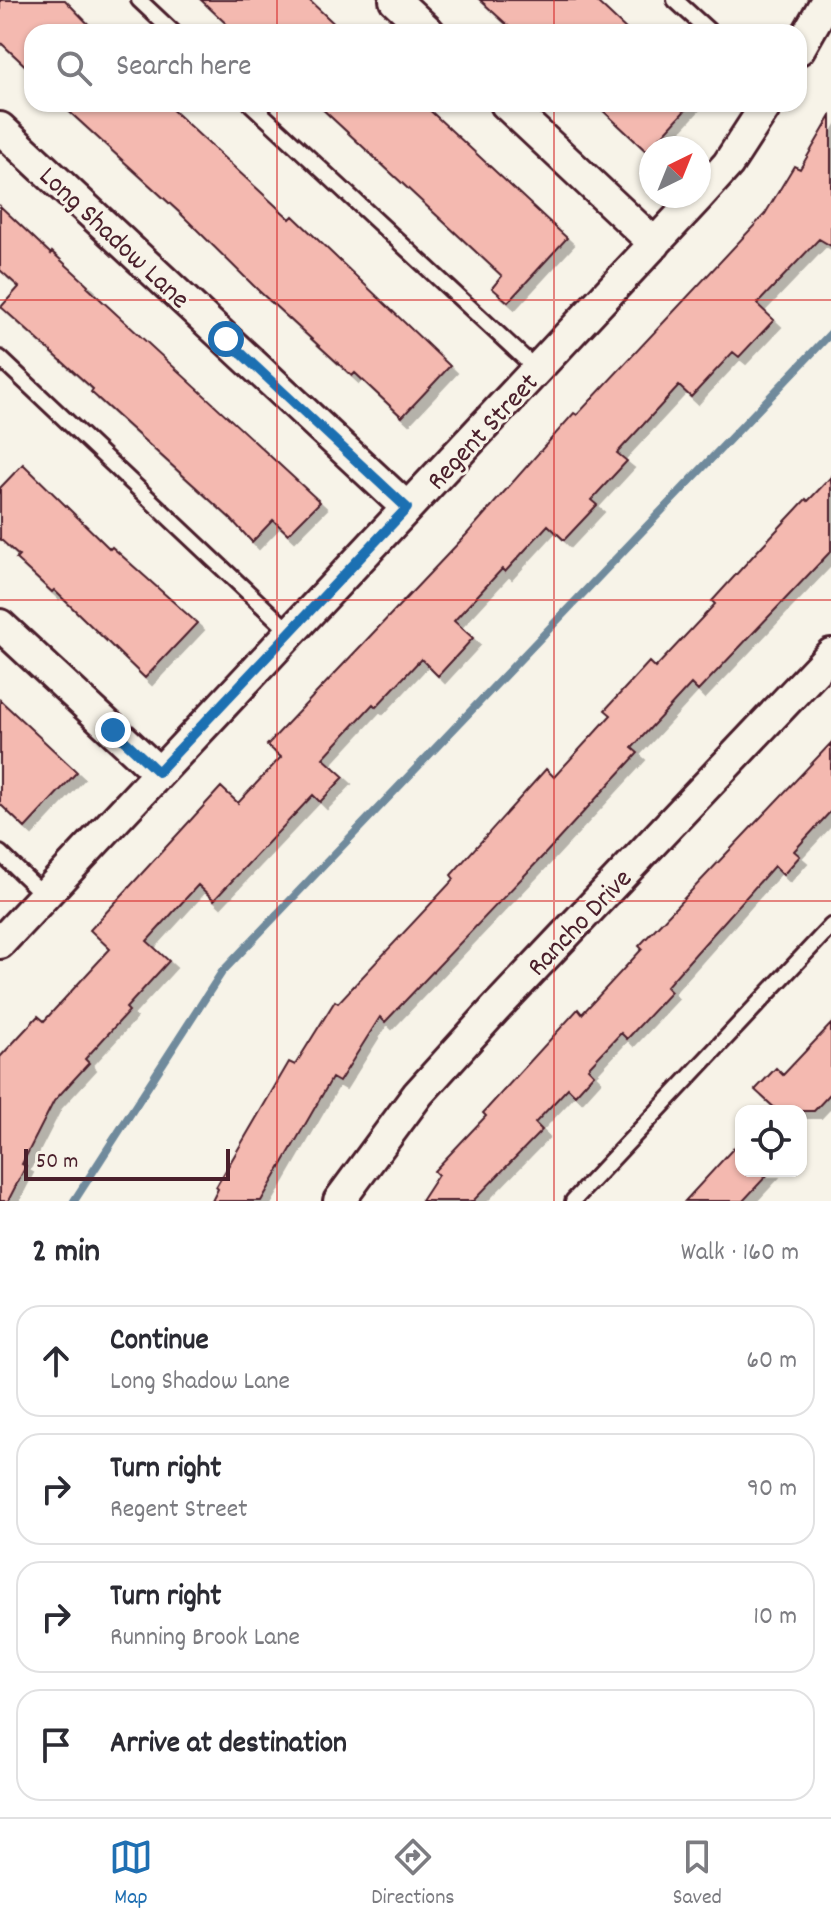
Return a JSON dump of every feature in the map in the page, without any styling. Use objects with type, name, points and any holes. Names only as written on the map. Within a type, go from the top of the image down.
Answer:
[{"type":"street","points":[[395,0],[420,24]]},
{"type":"street","points":[[807,35],[827,0]]},
{"type":"street","points":[[515,112],[655,244]]},
{"type":"street","name":"Regent Street","points":[[711,183],[728,164],[762,112]]},
{"type":"street","name":"Long Shadow Lane","points":[[0,128],[407,508]]},
{"type":"street","name":"Regent Street","points":[[0,943],[688,208]]},
{"type":"street","points":[[0,625],[158,772]]},
{"type":"street","name":"Rancho Drive","points":[[339,1201],[418,1094],[485,1019],[831,654]]},
{"type":"lane","points":[[139,0],[164,24]]},
{"type":"lane","points":[[675,0],[701,24]]},
{"type":"lane","points":[[260,112],[537,370]]},
{"type":"lane","points":[[0,358],[290,632]]},
{"type":"lane","points":[[0,853],[44,895]]},
{"type":"lane","points":[[573,1201],[831,926]]},
{"type":"building","points":[[0,0],[65,0],[88,24],[24,24],[24,64],[0,42]]},
{"type":"building","points":[[201,0],[309,0],[334,24],[226,24]]},
{"type":"building","points":[[480,0],[595,0],[620,24],[506,24]]},
{"type":"building","points":[[70,112],[175,112],[290,219],[293,216],[450,366],[402,417],[259,291],[179,212]]},
{"type":"building","points":[[326,112],[432,112],[567,238],[508,302],[492,288],[502,276]]},
{"type":"building","points":[[604,112],[684,112],[662,136],[639,136],[639,144]]},
{"type":"building","points":[[831,116],[831,246],[819,239],[757,304],[774,320],[739,357],[733,352],[691,397],[679,386],[617,453],[627,461],[591,500],[597,505],[564,540],[548,525],[454,621],[473,638],[438,676],[421,659],[376,707],[373,704],[323,758],[344,777],[320,802],[313,795],[214,900],[198,885],[147,941],[169,961],[126,1008],[129,1011],[85,1059],[89,1063],[54,1101],[22,1164],[26,1166],[8,1201],[0,1201],[0,1057],[38,1016],[44,1021],[110,949],[90,930],[221,787],[238,803],[281,757],[267,745],[466,535],[574,413],[577,415],[765,214],[794,166],[800,169]]},
{"type":"building","points":[[0,206],[320,502],[288,534],[273,520],[252,542],[231,519],[91,392],[93,389],[1,307],[19,287],[0,270]]},
{"type":"building","points":[[23,464],[110,549],[112,547],[197,623],[145,678],[54,590],[52,592],[16,559],[19,556],[0,539],[0,488]]},
{"type":"building","points":[[831,477],[831,551],[698,691],[691,684],[632,748],[638,753],[542,857],[385,1022],[380,1017],[339,1082],[332,1078],[261,1201],[212,1201],[218,1189],[216,1187],[289,1062],[295,1065],[335,1001],[338,1003],[454,879],[451,875],[546,769],[554,777],[611,715],[605,710],[649,662],[655,668],[715,604],[712,601],[762,546]]},
{"type":"building","points":[[0,700],[77,772],[25,828],[0,804]]},
{"type":"building","points":[[831,743],[831,811],[794,851],[800,856],[783,875],[774,866],[666,987],[671,992],[627,1039],[621,1033],[588,1068],[594,1074],[575,1095],[568,1088],[535,1123],[542,1130],[473,1201],[421,1201],[438,1175],[434,1171],[486,1116],[483,1113],[578,1009],[582,1014],[642,949],[639,946]]},
{"type":"building","points":[[831,1024],[831,1093],[814,1111],[807,1111],[807,1105],[771,1105],[755,1090],[776,1068],[783,1075]]},
{"type":"building","points":[[735,1147],[735,1177],[765,1177],[743,1201],[685,1201]]},
{"type":"waterway","points":[[74,1201],[222,972],[831,333]]},
{"type":"route","points":[[113,730],[158,772],[407,508],[226,339]]}]
